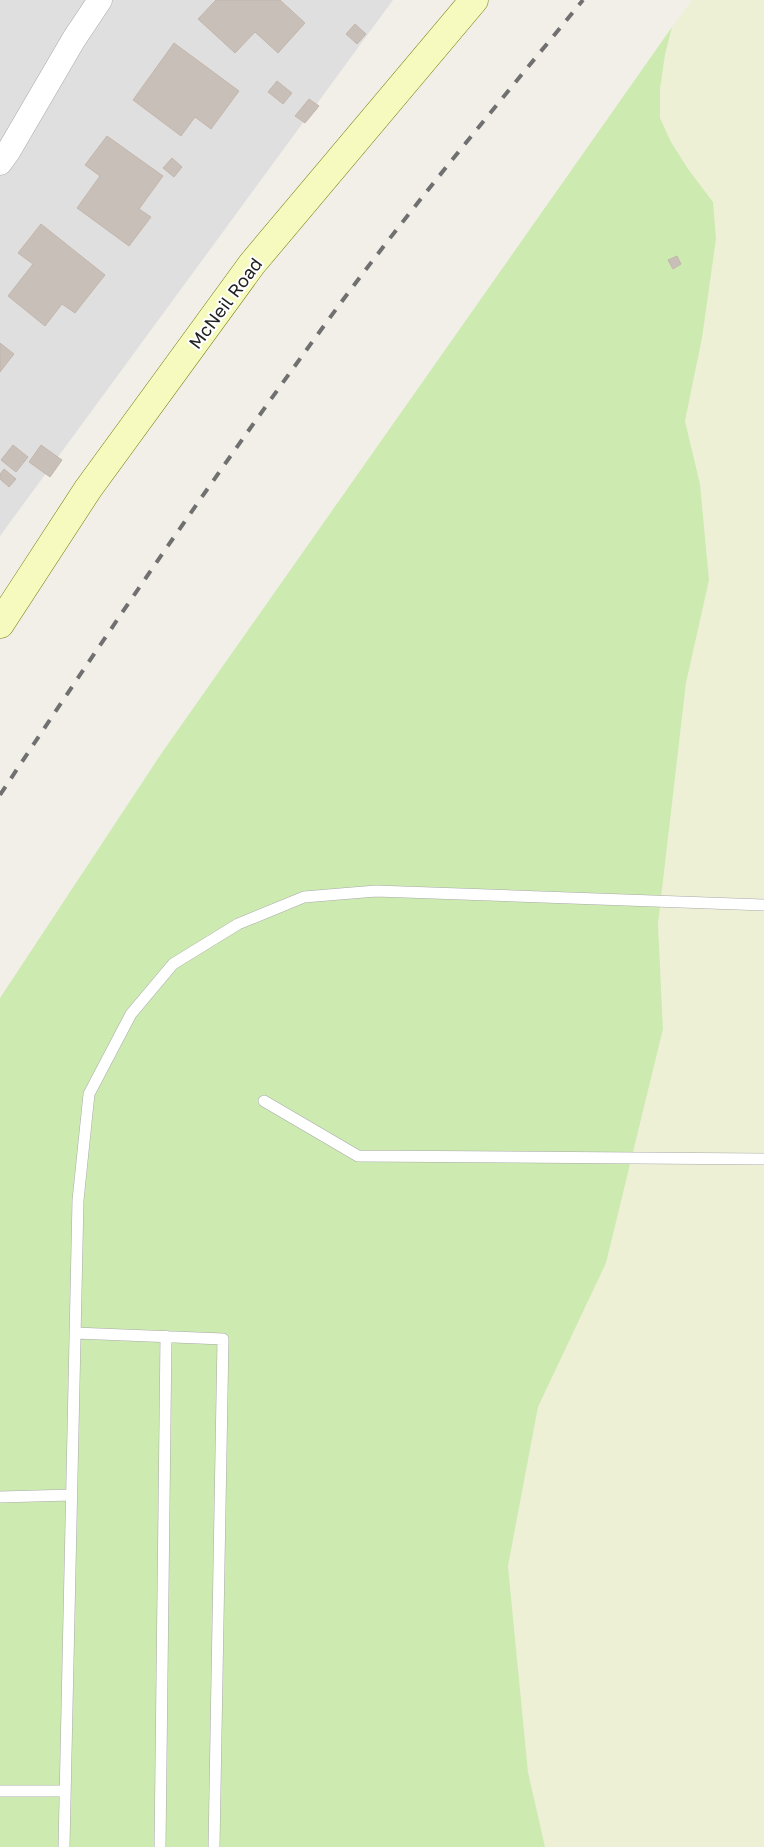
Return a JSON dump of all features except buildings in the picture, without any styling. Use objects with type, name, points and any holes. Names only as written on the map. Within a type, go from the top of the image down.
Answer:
[{"type":"main road","name":"McNeil Road","points":[[0,624],[88,489],[252,264],[474,0]]},
{"type":"street","points":[[0,163],[74,39],[100,0]]},
{"type":"lane","points":[[64,1847],[78,1200],[89,1094],[131,1014],[173,964],[238,924],[304,897],[376,891],[764,905]]},
{"type":"lane","points":[[264,1102],[358,1156],[764,1159]]},
{"type":"lane","points":[[74,1333],[223,1339],[214,1847]]},
{"type":"lane","points":[[160,1847],[166,1336]]},
{"type":"lane","points":[[0,1497],[71,1495]]},
{"type":"lane","points":[[0,1791],[66,1791]]},
{"type":"shaded area","points":[[0,0],[393,0],[0,536]]},
{"type":"green space","points":[[692,0],[764,0],[764,1847],[545,1847],[528,1772],[508,1566],[538,1407],[606,1263],[663,1029],[658,924],[686,683],[709,579],[700,484],[685,421],[702,338],[688,169],[671,142],[660,118],[660,89],[665,55],[672,27]]},
{"type":"green space","points":[[672,27],[665,55],[660,89],[660,118],[671,142],[688,169],[713,202],[716,239],[702,338],[685,421],[700,484],[709,580],[686,683],[658,924],[663,1029],[606,1263],[538,1407],[508,1566],[528,1772],[545,1847],[0,1847],[0,998],[161,754]]},
{"type":"railway","points":[[0,795],[156,563],[318,334],[415,207],[583,0]]}]
